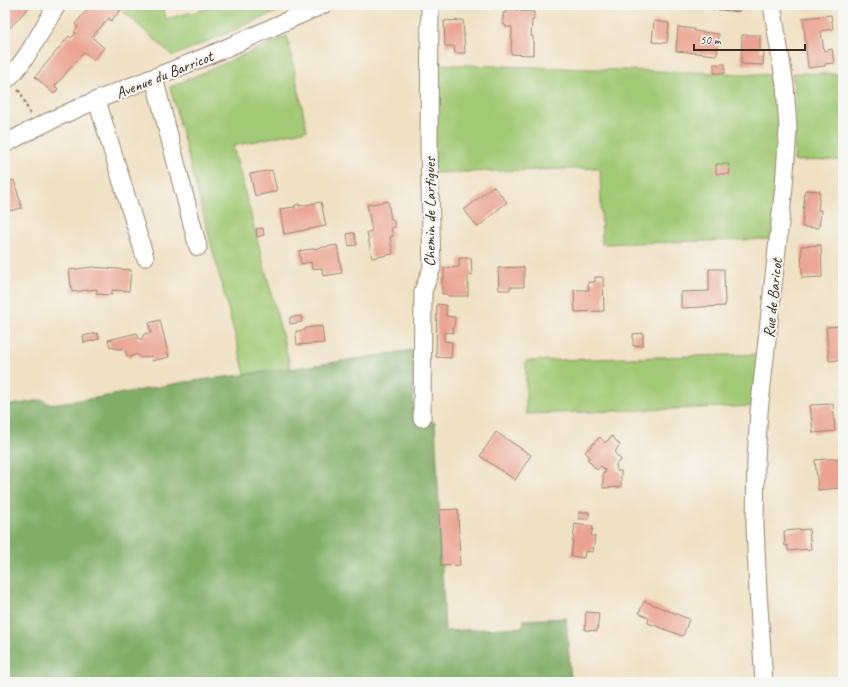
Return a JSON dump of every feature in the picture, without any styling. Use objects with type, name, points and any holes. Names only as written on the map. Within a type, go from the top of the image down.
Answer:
[{"type":"street","points":[[6,80],[13,75],[26,56],[57,5]]},
{"type":"street","name":"Avenue du Barricot","points":[[5,144],[37,127],[97,101],[205,58],[323,5]]},
{"type":"street","name":"Chemin de Lartigues","points":[[422,418],[423,291],[432,268],[429,147],[430,5]]},
{"type":"street","name":"Rue de Baricot","points":[[764,682],[758,592],[756,458],[759,412],[784,186],[788,128],[785,85],[772,5]]},
{"type":"street","points":[[154,78],[198,247]]},
{"type":"street","points":[[97,101],[145,257]]},
{"type":"path","points":[[6,80],[21,93],[26,107],[37,127]]},
{"type":"green space","points":[[116,5],[162,5],[166,19],[221,5],[292,5],[173,56]]},
{"type":"green space","points":[[287,36],[307,130],[233,146],[291,369],[245,374],[170,87]]},
{"type":"green space","points":[[437,64],[778,75],[781,111],[775,239],[602,244],[600,168],[432,173]]},
{"type":"green space","points":[[792,73],[843,74],[843,160],[794,161],[795,106]]},
{"type":"green space","points":[[413,350],[413,418],[435,422],[445,631],[524,627],[524,620],[566,618],[571,682],[5,682],[5,406],[42,400],[50,404],[96,398],[185,382],[291,369]]},
{"type":"green space","points":[[762,354],[756,406],[526,414],[526,361]]},
{"type":"building","points":[[5,5],[31,5],[5,33]]},
{"type":"building","points":[[91,5],[94,5],[97,8],[101,5],[116,5],[121,10],[111,21],[109,18],[92,37],[104,48],[94,60],[84,52],[55,86],[58,89],[54,94],[35,77],[69,36],[71,38],[76,33],[74,32],[78,27],[75,24]]},
{"type":"building","points":[[504,5],[516,5],[517,11],[534,12],[531,36],[533,36],[533,55],[511,54],[512,27],[506,27],[503,23],[503,13],[506,13]]},
{"type":"building","points":[[712,5],[740,5],[739,12],[712,9]]},
{"type":"building","points":[[831,15],[833,29],[821,31],[824,51],[832,49],[834,63],[825,64],[825,66],[808,68],[803,18]]},
{"type":"building","points":[[463,20],[465,53],[455,53],[454,46],[445,46],[444,21]]},
{"type":"building","points":[[654,21],[669,23],[667,43],[652,42]]},
{"type":"building","points":[[678,27],[694,29],[694,31],[719,34],[717,55],[676,51]]},
{"type":"building","points":[[742,35],[760,35],[760,51],[764,51],[763,65],[741,64]]},
{"type":"building","points":[[714,64],[725,64],[725,73],[714,73]]},
{"type":"building","points":[[716,164],[729,164],[730,174],[716,174]]},
{"type":"building","points":[[272,170],[277,191],[255,196],[250,174]]},
{"type":"building","points":[[14,180],[22,208],[5,212],[5,182]]},
{"type":"building","points":[[493,186],[507,202],[478,227],[464,210]]},
{"type":"building","points":[[805,190],[820,191],[818,210],[821,210],[819,228],[802,227]]},
{"type":"building","points":[[388,201],[391,219],[393,219],[395,227],[391,228],[393,236],[390,237],[393,254],[372,258],[367,232],[372,231],[367,205]]},
{"type":"building","points":[[321,202],[326,226],[284,234],[280,209],[295,207],[295,205],[299,204],[299,206]]},
{"type":"building","points":[[263,228],[264,235],[257,237],[256,229]]},
{"type":"building","points":[[354,233],[357,245],[349,246],[347,234]]},
{"type":"building","points":[[337,245],[342,273],[323,276],[322,268],[312,269],[311,262],[301,264],[299,251]]},
{"type":"building","points":[[821,245],[822,277],[802,278],[801,246]]},
{"type":"building","points":[[459,258],[471,258],[472,275],[468,275],[468,296],[448,296],[446,294],[442,294],[442,278],[444,278],[444,268],[459,267]]},
{"type":"building","points":[[92,267],[131,270],[129,291],[112,290],[112,295],[97,294],[97,289],[72,292],[69,270]]},
{"type":"building","points":[[524,267],[524,287],[510,287],[510,290],[499,290],[498,268]]},
{"type":"building","points":[[709,269],[724,269],[725,306],[681,308],[681,292],[709,291]]},
{"type":"building","points":[[595,277],[603,277],[604,311],[575,312],[574,290],[589,290],[588,282],[595,282]]},
{"type":"building","points":[[437,304],[446,305],[446,316],[455,317],[453,333],[444,332],[444,341],[452,342],[451,358],[436,357]]},
{"type":"building","points":[[301,316],[302,322],[290,324],[290,317]]},
{"type":"building","points":[[160,320],[169,357],[152,361],[151,356],[141,358],[137,354],[130,357],[127,356],[123,348],[119,349],[110,347],[108,340],[137,333],[141,340],[144,334],[151,333],[149,323]]},
{"type":"building","points":[[322,326],[324,343],[297,345],[296,331],[305,330],[305,328]]},
{"type":"building","points":[[843,326],[843,360],[829,361],[826,327]]},
{"type":"building","points":[[97,333],[99,339],[84,343],[83,336]]},
{"type":"building","points":[[643,333],[643,345],[633,346],[633,334]]},
{"type":"building","points":[[833,404],[835,431],[813,433],[810,405]]},
{"type":"building","points":[[496,432],[531,455],[515,480],[480,456]]},
{"type":"building","points":[[612,436],[620,445],[615,453],[621,460],[616,464],[617,471],[621,471],[621,487],[603,488],[603,473],[605,473],[605,470],[601,466],[597,470],[587,459],[590,457],[585,452],[600,437],[605,443]]},
{"type":"building","points":[[843,458],[843,473],[839,474],[840,488],[818,490],[815,460]]},
{"type":"building","points":[[458,509],[460,565],[441,566],[439,510]]},
{"type":"building","points":[[579,512],[589,512],[589,519],[579,519]]},
{"type":"building","points":[[575,524],[593,527],[591,536],[595,536],[593,552],[585,551],[584,558],[571,556]]},
{"type":"building","points":[[809,529],[811,549],[788,551],[788,545],[785,546],[784,531]]},
{"type":"building","points":[[644,601],[689,619],[683,636],[648,623],[649,618],[639,613]]},
{"type":"building","points":[[586,612],[599,613],[597,631],[585,630]]}]
